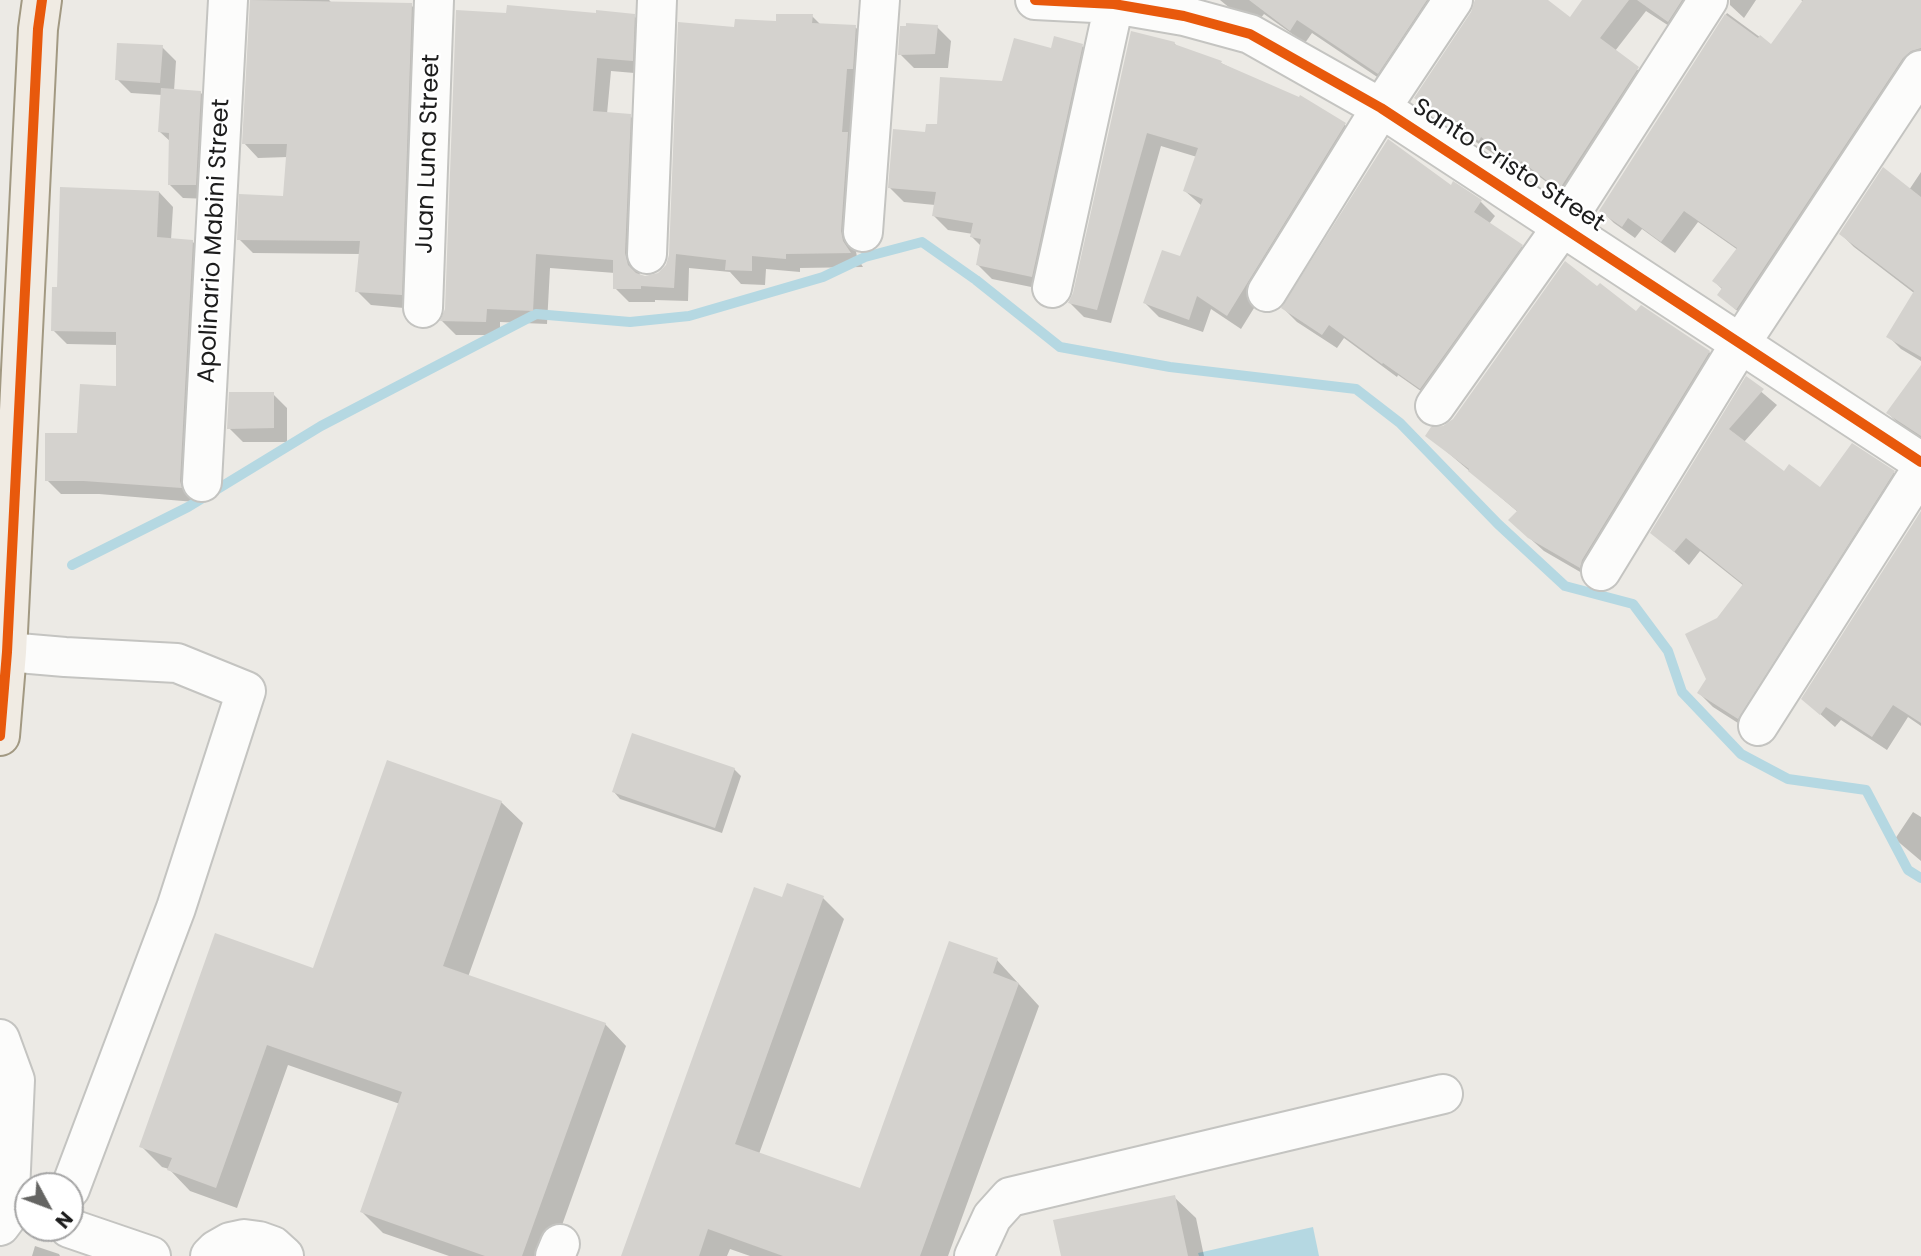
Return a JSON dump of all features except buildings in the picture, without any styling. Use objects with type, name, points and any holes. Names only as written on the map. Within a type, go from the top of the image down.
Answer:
[{"type":"main road","points":[[0,736],[7,652],[38,29],[42,0]]},
{"type":"street","name":"Apolinario Mabini Street","points":[[202,482],[228,0]]},
{"type":"street","name":"Juan Luna Street","points":[[423,308],[434,0]]},
{"type":"street","points":[[647,254],[657,0]]},
{"type":"street","points":[[863,232],[880,0]]},
{"type":"street","name":"Santo Cristo Street","points":[[1035,0],[1189,8],[1250,34],[1381,108],[1921,462]]},
{"type":"street","points":[[1268,292],[1381,108],[1452,0]]},
{"type":"street","points":[[1435,406],[1562,227],[1708,0]]},
{"type":"street","points":[[1052,288],[1114,4]]},
{"type":"street","points":[[1601,571],[1740,344],[1921,70]]},
{"type":"street","points":[[1758,726],[1921,470]]},
{"type":"street","points":[[7,652],[177,663],[246,691],[176,908],[76,1172]]},
{"type":"street","points":[[0,1039],[15,1080],[9,1218]]},
{"type":"street","points":[[974,1256],[992,1217],[1010,1197],[1443,1094]]},
{"type":"street","points":[[84,1233],[151,1256]]},
{"type":"street","points":[[210,1256],[230,1242],[244,1239],[273,1246],[284,1256]]},
{"type":"water","points":[[1313,1227],[1319,1256],[1199,1256],[1198,1253]]},
{"type":"waterway","points":[[72,565],[188,507],[321,426],[536,314],[630,322],[689,316],[823,277],[865,257],[922,242],[976,280],[1060,347],[1170,367],[1356,389],[1400,423],[1498,524],[1565,586],[1633,604],[1668,651],[1682,692],[1741,754],[1788,779],[1866,790],[1908,870],[1921,878]]},
{"type":"cycle path","points":[[0,736],[7,652],[38,29],[42,0]]},
{"type":"cycle path","points":[[1035,0],[1114,4],[1184,16],[1250,34],[1381,108],[1921,462]]}]
